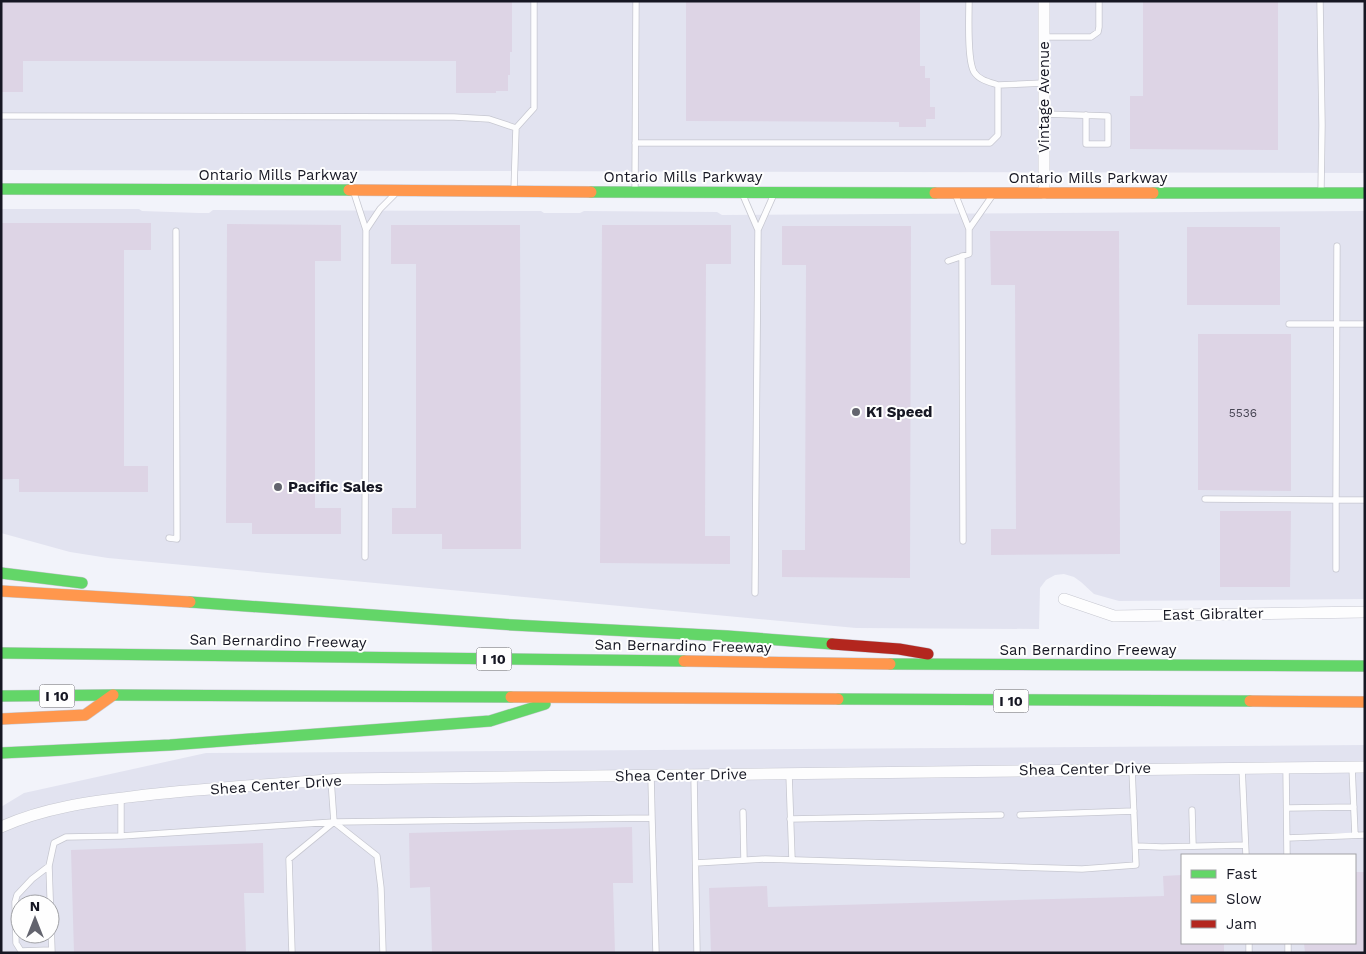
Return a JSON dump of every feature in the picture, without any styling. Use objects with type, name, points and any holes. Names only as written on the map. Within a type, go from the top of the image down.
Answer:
[{"type":"main road","name":"Ontario Mills Parkway","points":[[1,189],[994,193],[1365,192]]},
{"type":"main road","points":[[1,573],[266,607]]},
{"type":"main road","points":[[1,592],[266,607],[513,625],[898,648],[988,665]]},
{"type":"main road","name":"San Bernardino Freeway","points":[[1,653],[988,665],[1365,666]]},
{"type":"main road","points":[[1,719],[85,715],[113,695]]},
{"type":"main road","name":"I 10","points":[[1,696],[1365,702]]},
{"type":"main road","points":[[2,753],[170,745],[490,721],[564,698]]},
{"type":"street","name":"Vintage Avenue","points":[[1044,1],[1044,193]]},
{"type":"street","name":"East Gibralter","points":[[1064,599],[1114,616],[1365,612]]},
{"type":"street","name":"Shea Center Drive","points":[[1,827],[18,820],[81,803],[173,792],[331,780],[1286,766],[1365,767]]},
{"type":"lane","points":[[514,191],[516,128],[534,108],[534,1]]},
{"type":"lane","points":[[635,192],[636,1]]},
{"type":"lane","points":[[969,1],[969,44],[973,71],[983,80],[998,85],[1044,83]]},
{"type":"lane","points":[[1044,37],[1091,37],[1098,32],[1099,1]]},
{"type":"lane","points":[[1320,1],[1321,192]]},
{"type":"lane","points":[[635,143],[990,143],[998,135],[998,85]]},
{"type":"lane","points":[[1044,114],[1086,115],[1108,116],[1108,144],[1086,144],[1086,115]]},
{"type":"lane","points":[[1,116],[454,117],[489,119],[516,128]]},
{"type":"lane","points":[[353,191],[366,230],[365,556]]},
{"type":"lane","points":[[366,230],[380,209],[399,191]]},
{"type":"lane","points":[[742,192],[758,230],[755,593]]},
{"type":"lane","points":[[758,230],[775,192]]},
{"type":"lane","points":[[948,261],[969,254],[969,229],[955,192]]},
{"type":"lane","points":[[969,229],[994,193]]},
{"type":"lane","points":[[169,538],[177,539],[176,231]]},
{"type":"lane","points":[[1336,568],[1337,246]]},
{"type":"lane","points":[[962,256],[963,541]]},
{"type":"lane","points":[[1289,324],[1365,324]]},
{"type":"lane","points":[[1205,499],[1365,500]]},
{"type":"lane","points":[[1286,766],[1287,854]]},
{"type":"lane","points":[[1242,767],[1246,854]]},
{"type":"lane","points":[[1352,767],[1355,835]]},
{"type":"lane","points":[[696,863],[792,860],[1082,869],[1136,865],[1132,769]]},
{"type":"lane","points":[[789,774],[792,860]]},
{"type":"lane","points":[[694,775],[697,953]]},
{"type":"lane","points":[[651,776],[656,953]]},
{"type":"lane","points":[[331,780],[334,822],[378,856],[383,953]]},
{"type":"lane","points":[[121,798],[121,836]]},
{"type":"lane","points":[[1287,808],[1354,807]]},
{"type":"lane","points":[[1192,810],[1193,846]]},
{"type":"lane","points":[[1020,815],[1134,811]]},
{"type":"lane","points":[[743,812],[744,860]]},
{"type":"lane","points":[[790,819],[1001,815]]},
{"type":"lane","points":[[49,866],[32,879],[17,895],[15,902],[16,943],[21,951],[52,951],[49,866],[54,843],[66,837],[121,836],[334,822],[652,818]]},
{"type":"lane","points":[[292,953],[289,859],[334,822]]},
{"type":"lane","points":[[1287,838],[1365,835]]},
{"type":"lane","points":[[1136,846],[1245,845]]},
{"type":"shaded area","points":[[1,1],[1365,1],[1365,173],[1,170]]},
{"type":"shaded area","points":[[1,209],[139,209],[142,211],[199,213],[209,213],[213,210],[541,211],[544,213],[580,213],[584,211],[717,212],[722,215],[1365,211],[1365,599],[1119,601],[1094,594],[1074,577],[1064,574],[1055,575],[1046,580],[1040,588],[1039,629],[856,628],[108,558],[70,552],[1,533]]},
{"type":"shaded area","points":[[1365,745],[1365,953],[1,953],[1,807],[24,793],[206,753]]},
{"type":"building","points":[[1,1],[512,1],[512,52],[510,52],[508,91],[496,91],[496,93],[456,93],[456,61],[23,61],[23,92],[1,92]]},
{"type":"building","points":[[686,1],[920,1],[920,66],[925,66],[925,78],[930,78],[930,107],[935,107],[935,119],[926,119],[926,127],[899,127],[899,122],[686,121]]},
{"type":"building","points":[[1143,1],[1278,1],[1278,150],[1130,149],[1130,96],[1143,96]]},
{"type":"building","points":[[1,223],[151,223],[151,250],[124,250],[124,466],[148,466],[148,492],[19,492],[19,479],[1,479]]},
{"type":"building","points":[[227,224],[341,225],[341,261],[315,261],[315,508],[341,508],[341,534],[252,534],[252,523],[226,523]]},
{"type":"building","points":[[391,225],[520,225],[521,549],[442,549],[442,534],[392,534],[392,508],[416,508],[416,264],[391,264]]},
{"type":"building","points":[[602,225],[731,225],[731,264],[706,264],[705,536],[730,536],[730,564],[600,563]]},
{"type":"building","points":[[782,226],[911,226],[910,578],[782,577],[782,550],[805,550],[806,265],[782,265]]},
{"type":"building","points":[[1187,227],[1280,227],[1280,305],[1187,305]]},
{"type":"building","points":[[990,231],[1119,231],[1120,554],[991,555],[991,529],[1016,529],[1015,285],[991,285]]},
{"type":"building","points":[[1198,334],[1291,334],[1291,491],[1198,490]]},
{"type":"building","points":[[1220,511],[1291,511],[1290,587],[1220,587]]},
{"type":"building","points":[[632,827],[633,883],[613,883],[615,953],[432,953],[430,887],[410,888],[409,833]]},
{"type":"building","points":[[263,843],[264,893],[244,893],[246,953],[74,953],[71,850]]},
{"type":"building","points":[[1356,872],[1365,872],[1365,953],[1305,953],[1304,944],[1356,944]]},
{"type":"building","points":[[1181,875],[1181,944],[1224,944],[1224,953],[711,953],[709,888],[767,886],[768,907],[1164,896],[1163,876]]},
{"type":"traffic: fast","points":[[1,189],[349,190]]},
{"type":"traffic: fast","points":[[591,192],[935,193]]},
{"type":"traffic: fast","points":[[1153,193],[1365,193]]},
{"type":"traffic: fast","points":[[1,573],[82,583]]},
{"type":"traffic: fast","points":[[190,602],[513,625],[727,636],[832,644]]},
{"type":"traffic: fast","points":[[1,653],[684,661]]},
{"type":"traffic: fast","points":[[890,664],[1365,666]]},
{"type":"traffic: fast","points":[[1,696],[511,697]]},
{"type":"traffic: fast","points":[[838,699],[1250,701]]},
{"type":"traffic: fast","points":[[1,753],[170,745],[490,721],[545,704]]},
{"type":"traffic: slow","points":[[349,190],[591,192]]},
{"type":"traffic: slow","points":[[935,193],[1153,193]]},
{"type":"traffic: slow","points":[[1,591],[190,602]]},
{"type":"traffic: slow","points":[[684,661],[890,664]]},
{"type":"traffic: slow","points":[[1,719],[85,715],[113,695]]},
{"type":"traffic: slow","points":[[511,697],[838,699]]},
{"type":"traffic: slow","points":[[1250,701],[1365,702]]},
{"type":"traffic: jam","points":[[832,644],[899,649],[928,654]]},
{"type":"place","name":"K1 Speed","points":[[856,412]]},
{"type":"place","name":"Pacific Sales","points":[[278,487]]}]
